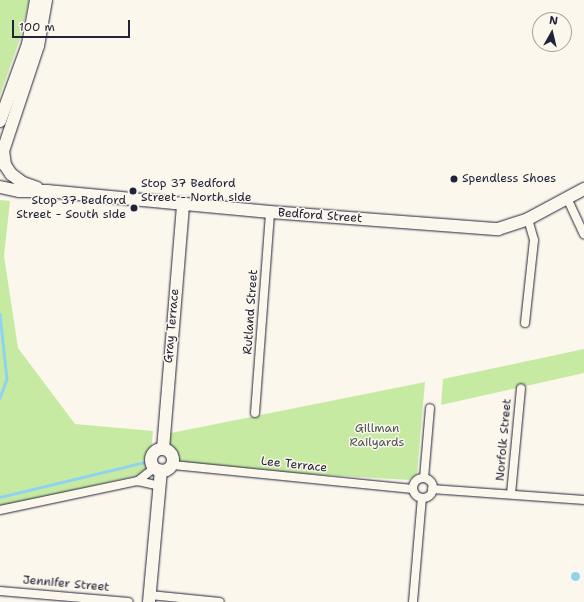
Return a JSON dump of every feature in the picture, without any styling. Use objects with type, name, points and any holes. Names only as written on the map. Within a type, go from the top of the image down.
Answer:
[{"type":"street","points":[[0,121],[26,52],[36,0]]},
{"type":"street","points":[[46,0],[38,46],[5,139],[1,161],[9,172],[20,182],[47,191]]},
{"type":"street","points":[[0,187],[19,191],[47,191]]},
{"type":"street","name":"Bedford Street","points":[[47,191],[270,212],[488,229],[509,227],[528,219],[584,189]]},
{"type":"street","points":[[567,198],[584,234]]},
{"type":"street","name":"Gray Terrace","points":[[163,449],[183,204]]},
{"type":"street","name":"Rutland Street","points":[[255,413],[270,212]]},
{"type":"street","points":[[525,323],[534,240],[528,219]]},
{"type":"street","name":"Norfolk Street","points":[[511,494],[521,388]]},
{"type":"street","points":[[424,478],[430,408]]},
{"type":"street","points":[[0,510],[138,481],[157,470],[172,465],[172,456],[163,449],[157,450],[151,457],[157,470],[160,486],[150,599],[220,602]]},
{"type":"street","name":"Lee Terrace","points":[[172,465],[413,489]]},
{"type":"street","points":[[424,478],[431,484],[432,489],[428,496],[422,498],[417,496],[413,489],[416,481],[424,478]]},
{"type":"street","points":[[138,481],[160,486]]},
{"type":"street","points":[[432,489],[584,500]]},
{"type":"street","points":[[413,602],[422,498]]},
{"type":"street","name":"Jennifer Street","points":[[0,591],[129,602]]},
{"type":"green space","points":[[0,0],[29,0],[20,39],[0,95]]},
{"type":"green space","points":[[0,200],[10,201],[4,256],[18,348],[75,424],[153,431],[149,473],[0,507]]},
{"type":"green space","points":[[584,349],[584,373],[441,405],[443,379]]},
{"type":"green space","name":"Gillman Railyards","points":[[425,382],[417,474],[409,480],[176,466],[167,447],[171,433]]},
{"type":"water","points":[[575,571],[580,576],[575,581],[570,576]]},
{"type":"waterway","points":[[0,314],[7,379],[0,398]]},
{"type":"waterway","points":[[0,497],[145,462]]},
{"type":"place","name":"Spendless Shoes","points":[[454,179]]},
{"type":"place","name":"Stop 37 Bedford Street - North side","points":[[133,191]]},
{"type":"place","name":"Stop 37 Bedford Street - South side","points":[[134,208]]}]
